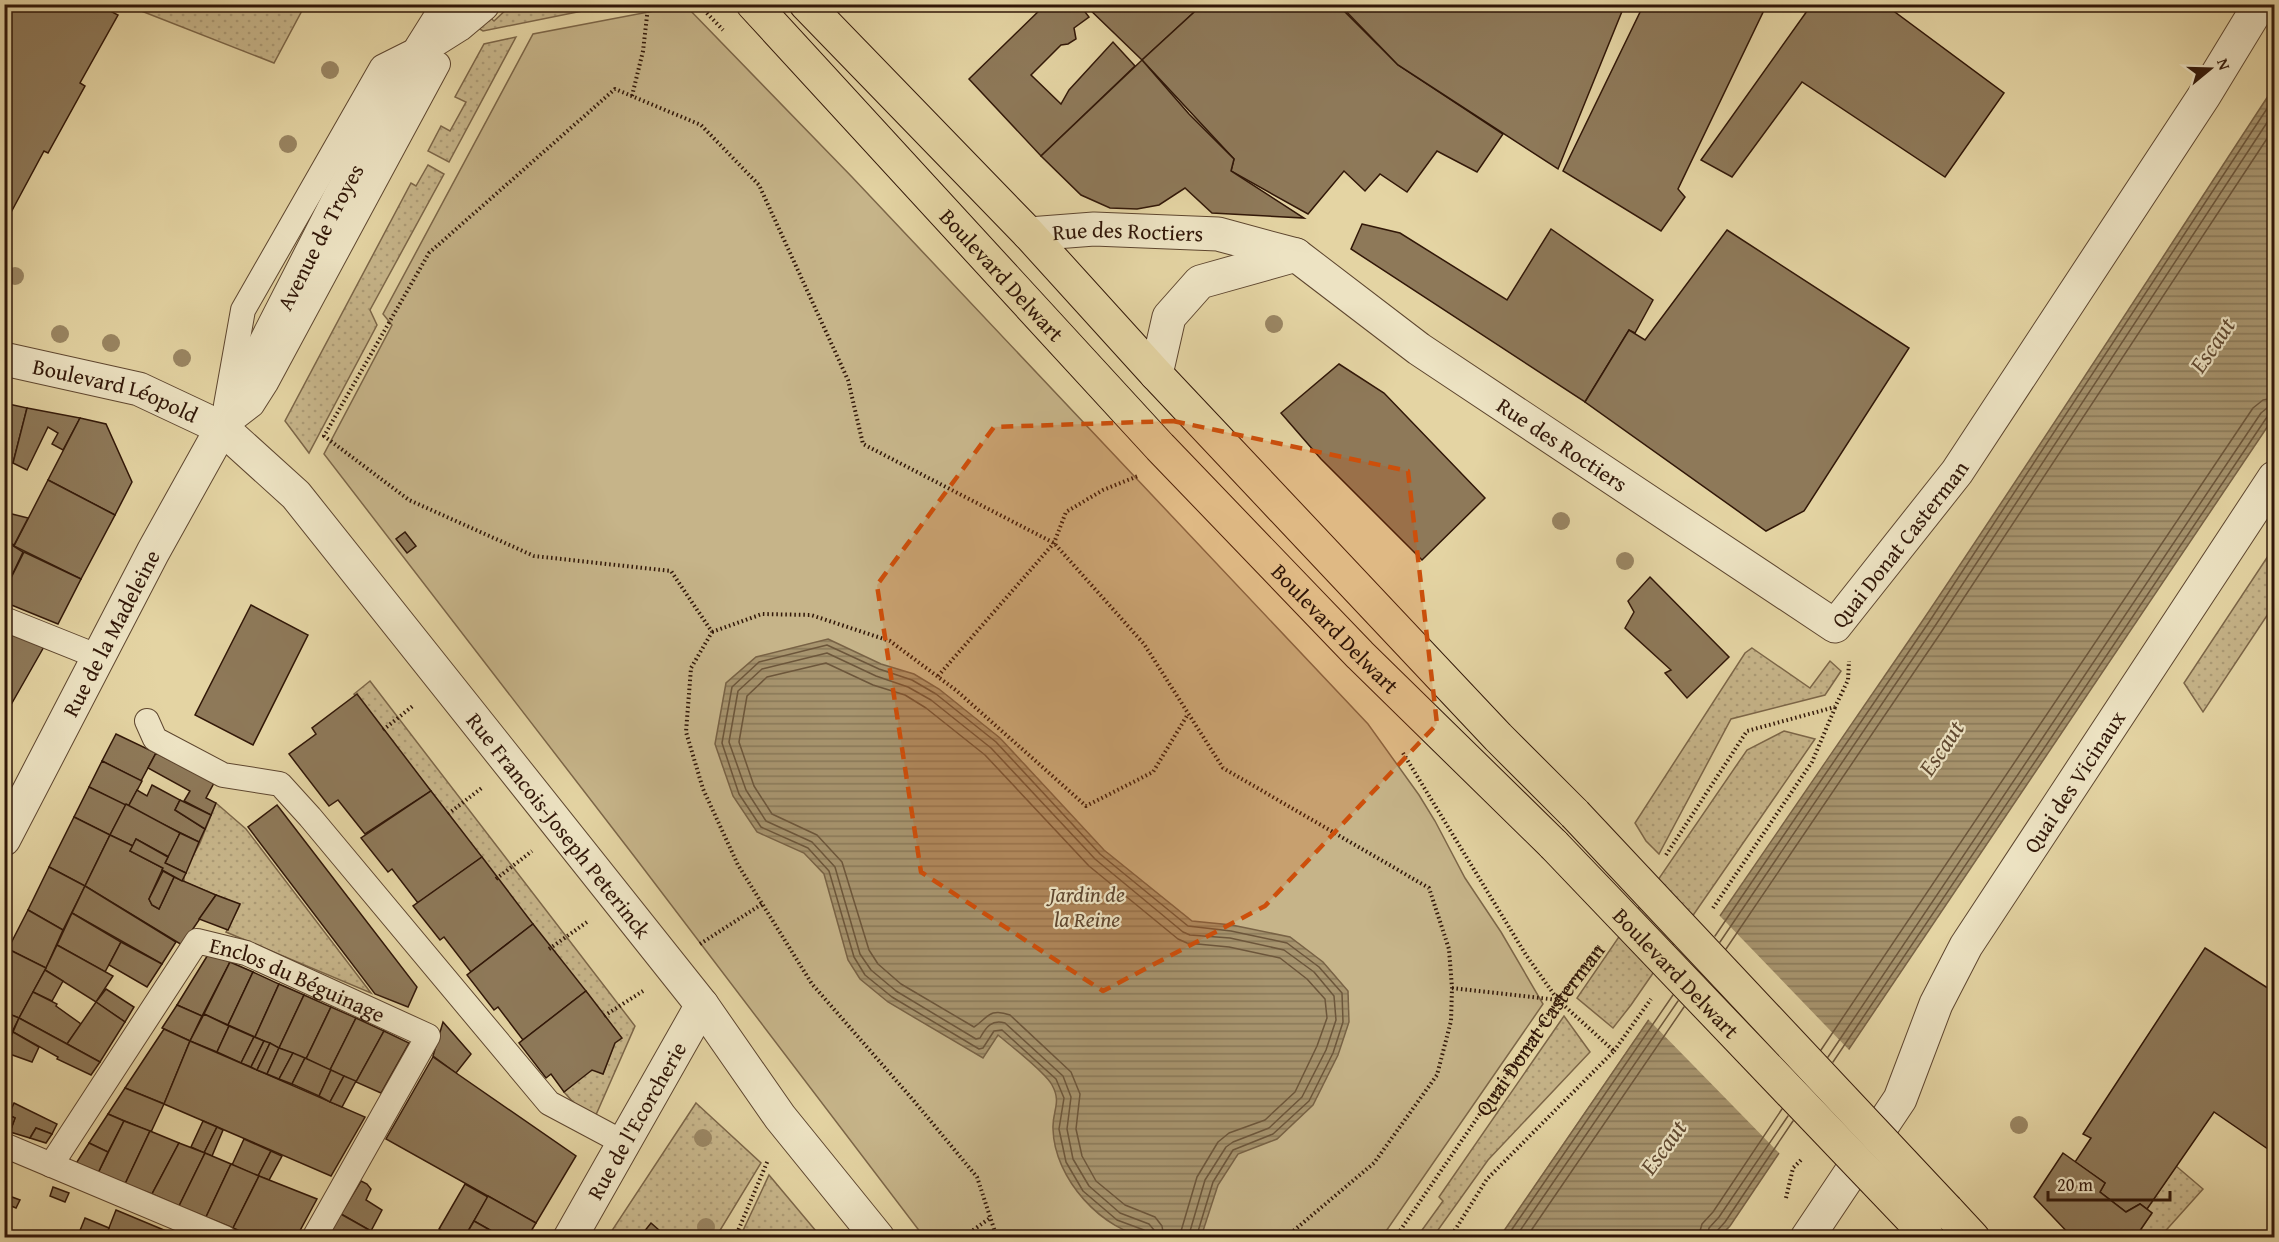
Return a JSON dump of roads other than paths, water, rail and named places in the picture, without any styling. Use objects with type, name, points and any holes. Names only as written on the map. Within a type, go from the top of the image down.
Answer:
[{"type":"main road","name":"Boulevard Delwart","points":[[753,4],[1176,464],[1360,655],[1554,845],[1934,1227],[1973,1238]]},
{"type":"main road","name":"Boulevard Delwart","points":[[806,4],[1029,234],[1156,374],[1498,737],[1575,814],[1934,1227]]},
{"type":"street","name":"Avenue de Troyes","points":[[222,428],[339,199],[422,47],[430,4]]},
{"type":"street","points":[[422,47],[453,15],[483,4]]},
{"type":"street","name":"Quai Donat Casterman","points":[[1835,626],[1957,472],[2204,96],[2260,4]]},
{"type":"street","name":"Rue des Roctiers","points":[[1029,234],[1095,229],[1218,234],[1296,255],[1419,349],[1835,626]]},
{"type":"street","points":[[1156,374],[1169,317],[1200,282],[1296,255]]},
{"type":"street","name":"Boulevard Léopold","points":[[4,359],[139,389],[222,428]]},
{"type":"street","name":"Rue de la Madeleine","points":[[4,839],[153,552],[222,428]]},
{"type":"street","name":"Rue Francois-Joseph Peterinck","points":[[222,428],[296,495],[702,1005],[780,1117],[878,1238]]},
{"type":"street","name":"Quai des Vicinaux","points":[[1807,1238],[1900,1099],[1936,1004],[1966,946],[2274,478]]},
{"type":"street","name":"Rue de l'Ecorcherie","points":[[570,1238],[702,1005]]},
{"type":"lane","points":[[222,428],[252,405],[266,383],[430,78],[453,15]]},
{"type":"lane","points":[[422,47],[430,78]]},
{"type":"lane","points":[[4,619],[99,657]]},
{"type":"lane","points":[[224,762],[143,719],[155,739],[223,775],[280,784],[549,1103],[624,1143]]},
{"type":"lane","name":"Enclos du Béguinage","points":[[51,1165],[197,941],[246,953],[428,1036],[314,1238]]},
{"type":"lane","points":[[4,1145],[225,1238]]},
{"type":"water","name":"Escaut","points":[[2274,87],[2274,417],[1730,1226],[1718,1238],[1499,1238],[1921,623]]},
{"type":"water","points":[[828,639],[881,664],[914,674],[939,689],[1000,738],[1104,850],[1192,921],[1232,925],[1290,937],[1323,962],[1348,991],[1349,1022],[1338,1055],[1313,1105],[1277,1139],[1238,1154],[1218,1185],[1201,1237],[1151,1238],[1133,1234],[1099,1214],[1084,1200],[1062,1166],[1055,1148],[1053,1123],[1055,1091],[1042,1073],[998,1035],[983,1058],[888,1002],[860,979],[848,960],[824,874],[804,853],[757,832],[733,796],[715,744],[726,683],[756,657]]},
{"type":"park label","name":"Jardin de la Reine","points":[[1087,906]]}]
